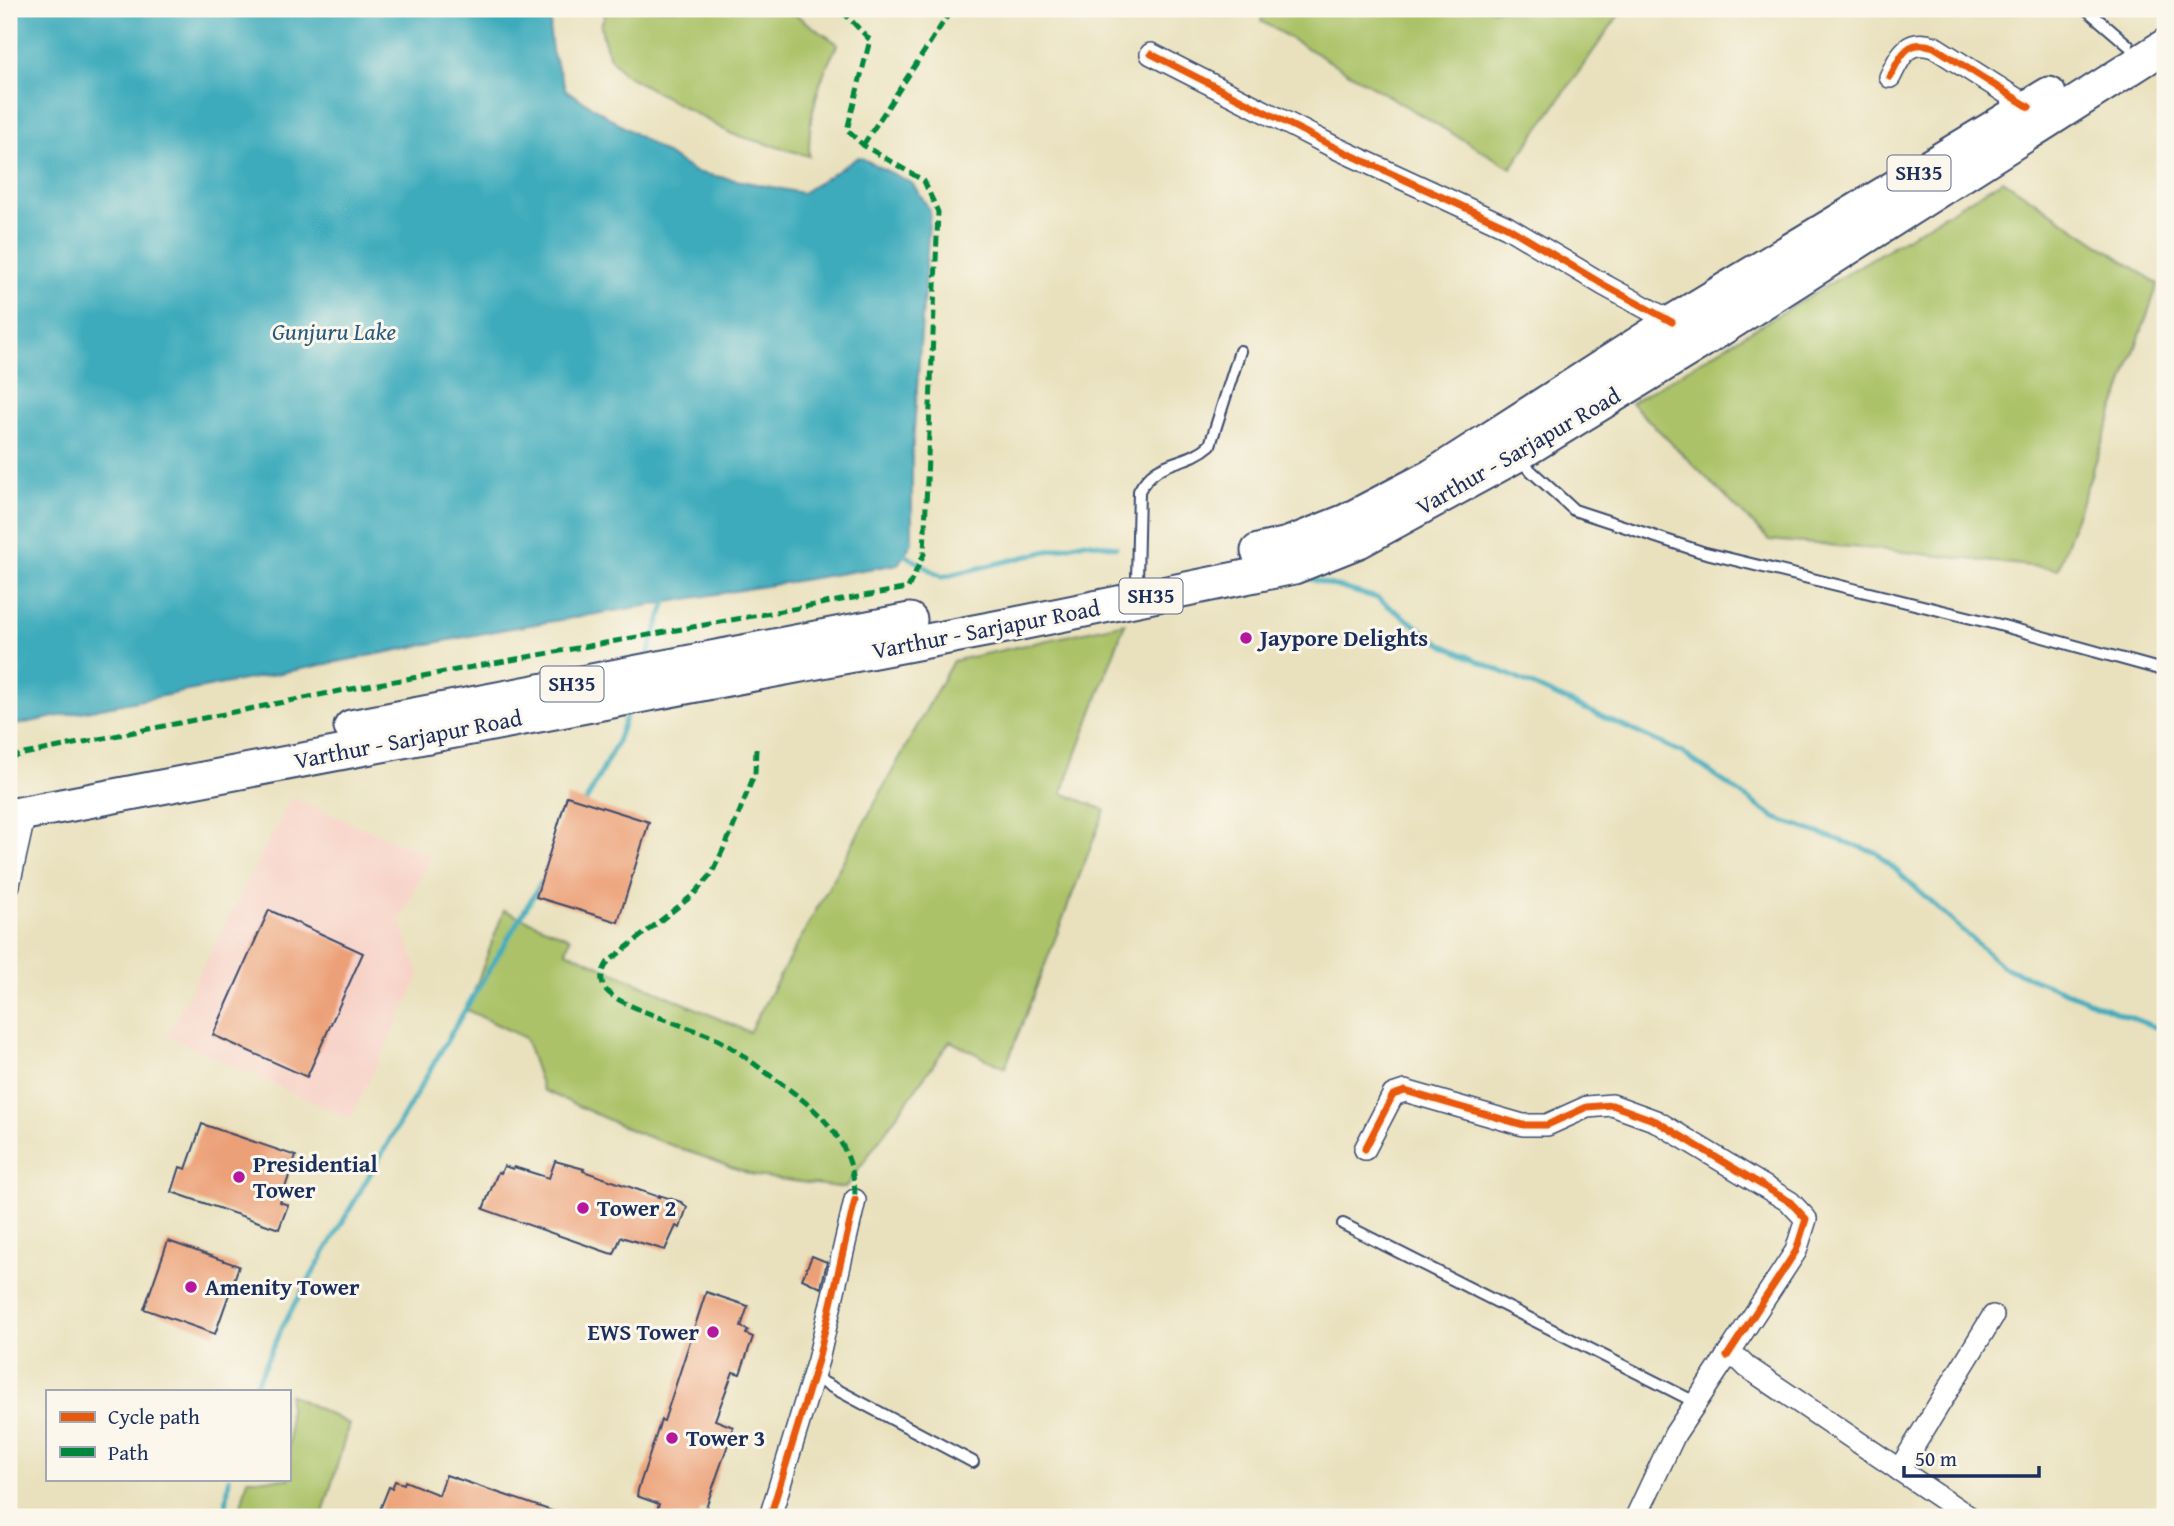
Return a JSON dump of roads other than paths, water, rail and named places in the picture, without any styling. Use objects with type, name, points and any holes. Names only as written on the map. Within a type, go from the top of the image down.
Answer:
[{"type":"main road","name":"Varthur - Sarjapur Road","points":[[14,808],[776,644],[1137,580],[1288,544],[1346,521],[1433,476],[1672,322],[2165,22]]},
{"type":"main road","name":"Varthur - Sarjapur Road","points":[[14,808],[1011,625],[1294,567],[1359,541],[1514,456],[1706,339],[2165,46]]},
{"type":"street","points":[[1889,77],[1901,55],[1911,45],[1923,43],[1934,47],[2029,107]]},
{"type":"street","points":[[1151,54],[1336,148],[1507,227],[1672,322]]},
{"type":"street","points":[[9,884],[14,808]]},
{"type":"street","points":[[1365,1149],[1393,1095],[1405,1091],[1523,1125],[1547,1125],[1587,1107],[1612,1105],[1656,1121],[1790,1202],[1806,1219],[1796,1251],[1675,1434],[1636,1517]]},
{"type":"street","points":[[770,1517],[813,1377],[855,1200]]},
{"type":"street","points":[[1899,1470],[1993,1316]]},
{"type":"street","points":[[1727,1356],[1740,1360],[1969,1517]]},
{"type":"lane","points":[[2086,9],[2128,45]]},
{"type":"lane","points":[[1137,580],[1139,491],[1154,471],[1210,445],[1240,351]]},
{"type":"lane","points":[[1514,456],[1574,510],[1689,548],[1996,624],[2160,669]]},
{"type":"lane","points":[[1343,1224],[1695,1402]]},
{"type":"lane","points":[[813,1377],[973,1462]]},
{"type":"water","name":"Gunjuru Lake","points":[[9,9],[552,9],[552,51],[566,90],[695,172],[802,193],[859,157],[912,183],[930,210],[912,457],[912,543],[898,564],[506,629],[9,726]]},
{"type":"waterway","points":[[900,552],[942,577],[1085,542],[1116,547]]},
{"type":"waterway","points":[[1307,578],[1377,598],[1445,646],[1683,753],[1775,818],[1877,853],[2003,967],[2165,1031]]},
{"type":"waterway","points":[[646,660],[668,596]]},
{"type":"waterway","points":[[583,807],[616,744],[629,708]]},
{"type":"waterway","points":[[253,1390],[283,1325],[541,883]]},
{"type":"waterway","points":[[225,1517],[229,1480]]},
{"type":"place","name":"Jaypore Delights","points":[[1246,638]]},
{"type":"place","name":"Presidential Tower","points":[[239,1177]]},
{"type":"place","name":"Tower 2","points":[[583,1208]]},
{"type":"place","name":"Amenity Tower","points":[[191,1287]]},
{"type":"place","name":"EWS Tower","points":[[713,1332]]},
{"type":"place","name":"Tower 3","points":[[672,1438]]}]
